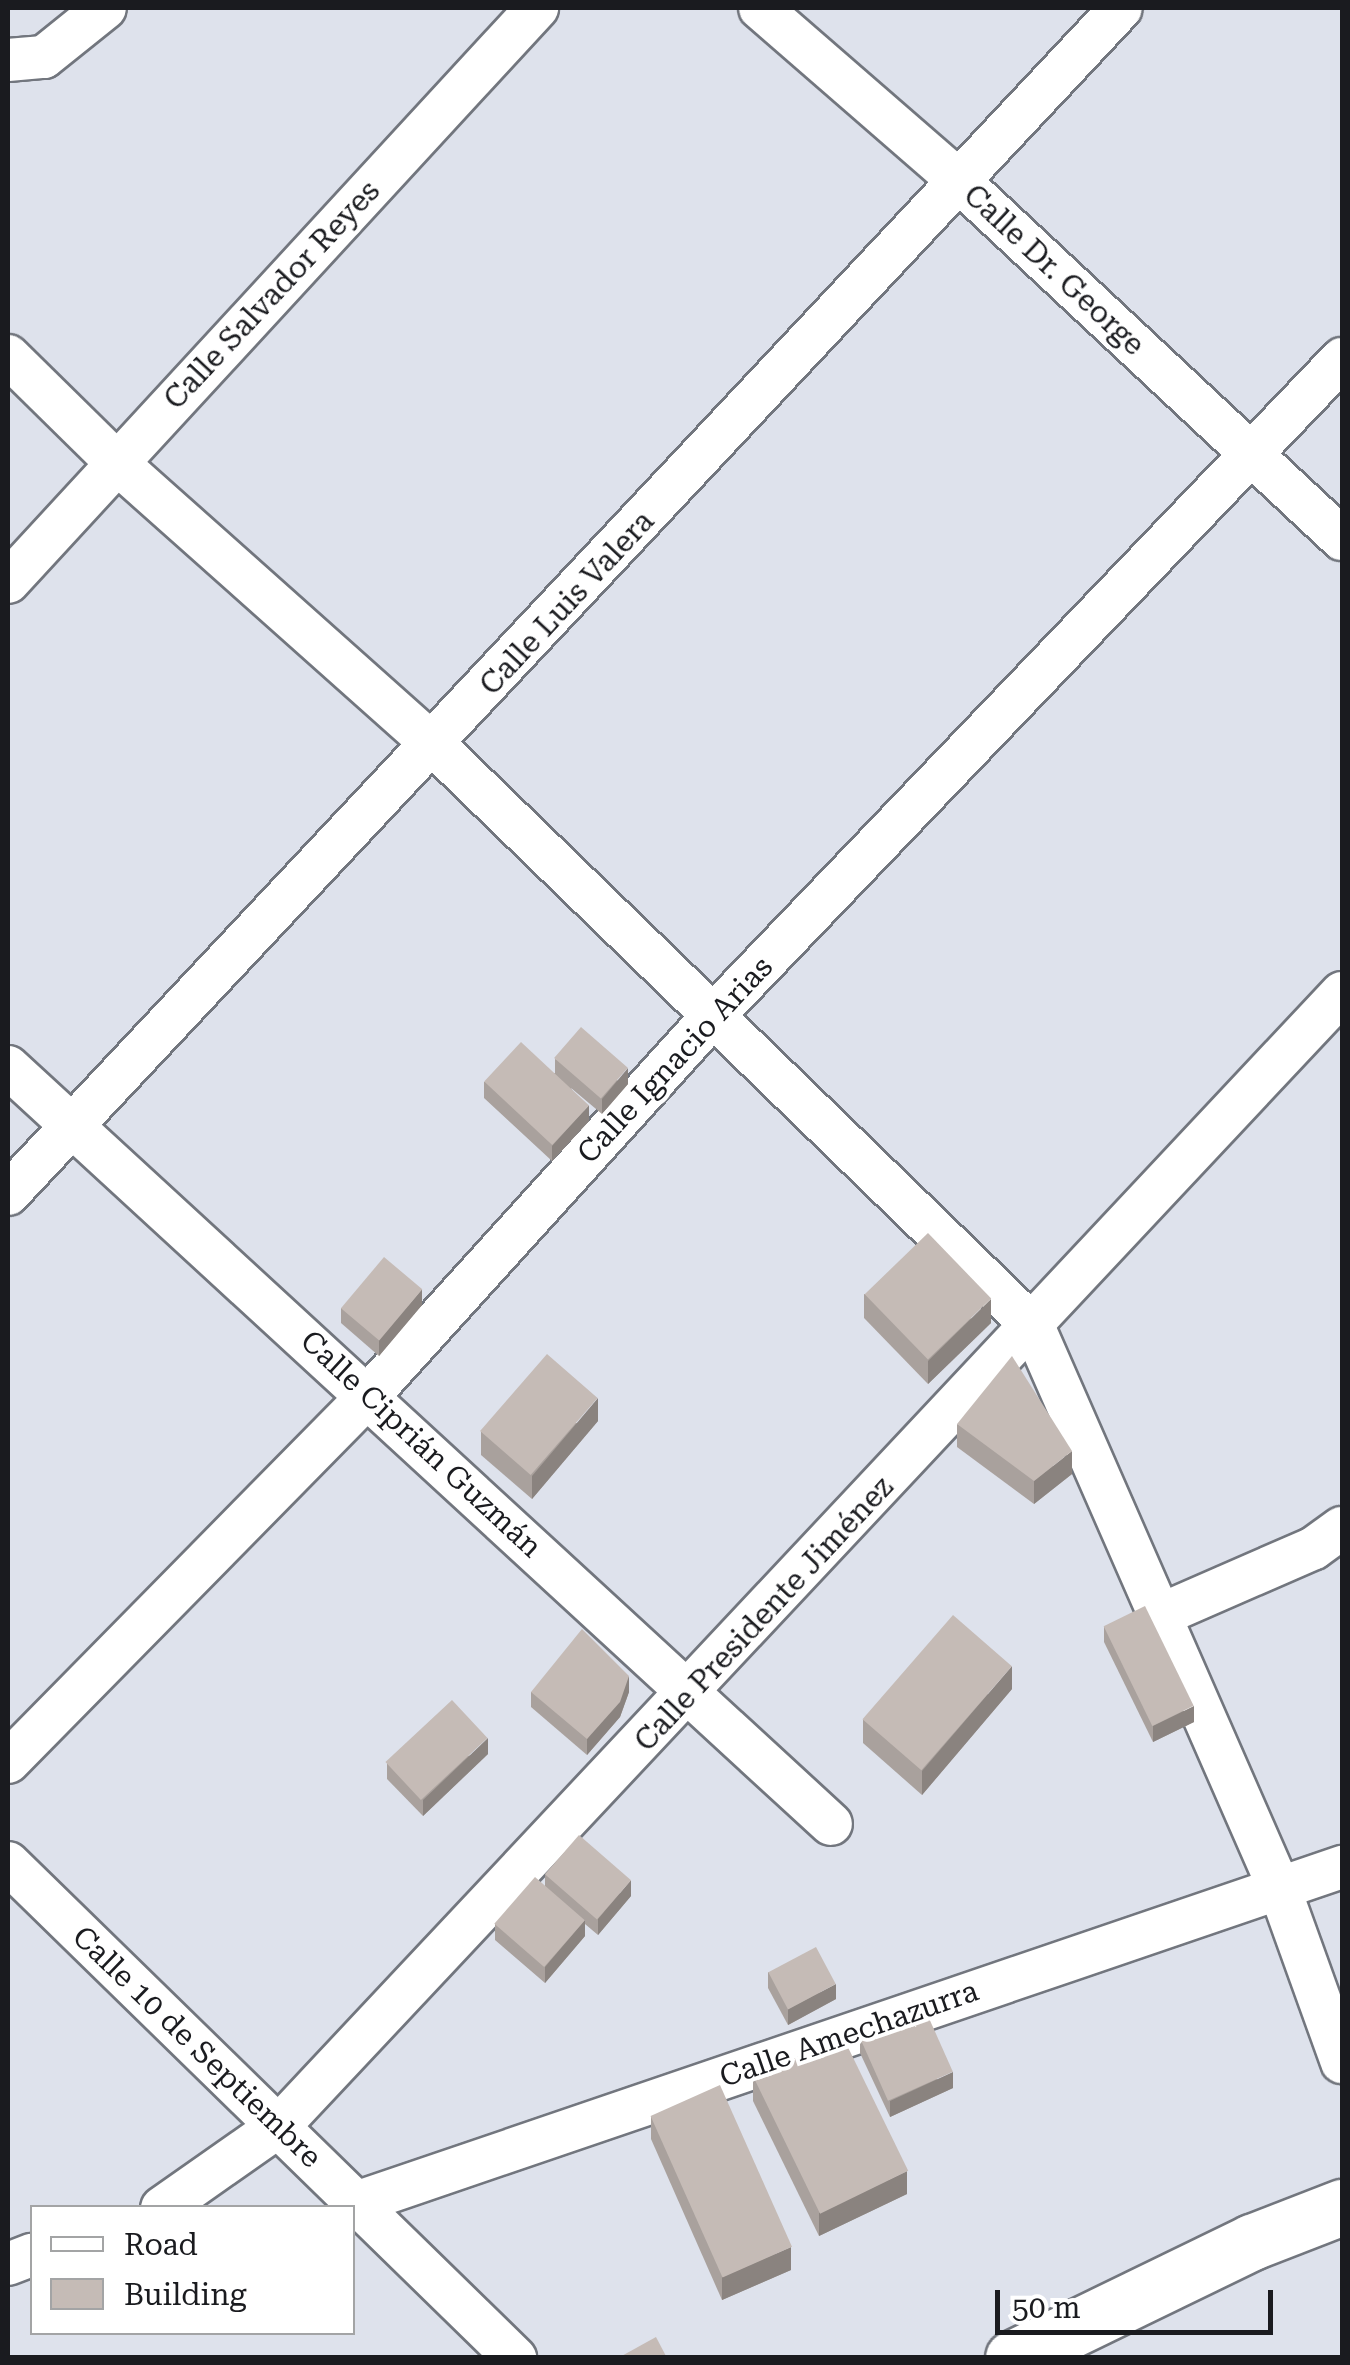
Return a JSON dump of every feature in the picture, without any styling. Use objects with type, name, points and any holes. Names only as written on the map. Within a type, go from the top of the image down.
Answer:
[{"type":"main road","points":[[1013,2358],[1252,2242],[1342,2206]]},
{"type":"street","points":[[8,60],[44,56],[104,8]]},
{"type":"street","name":"Calle Salvador Reyes","points":[[8,582],[537,8]]},
{"type":"street","name":"Calle Dr. George","points":[[760,8],[958,180],[1342,538]]},
{"type":"street","name":"Calle Luis Valera","points":[[8,1194],[72,1122],[434,746],[1121,8]]},
{"type":"street","points":[[8,356],[118,463],[434,746],[710,1019],[1033,1326],[1156,1618],[1280,1890],[1342,2062]]},
{"type":"street","name":"Calle Ignacio Arias","points":[[8,1762],[370,1394],[710,1019],[1342,359]]},
{"type":"street","name":"Calle Presidente Jiménez","points":[[166,2205],[280,2125],[688,1696],[1342,992]]},
{"type":"street","name":"Calle Ciprián Guzmán","points":[[8,1067],[370,1394],[688,1696],[831,1824]]},
{"type":"street","points":[[1156,1618],[1314,1548],[1342,1528]]},
{"type":"street","name":"Calle 10 de Septiembre","points":[[8,1863],[515,2358]]},
{"type":"street","name":"Calle Amechazurra","points":[[356,2203],[1342,1866]]},
{"type":"building","points":[[581,1027],[628,1068],[601,1099],[554,1058]]},
{"type":"building","points":[[521,1042],[589,1105],[552,1145],[484,1081]]},
{"type":"building","points":[[928,1233],[991,1298],[928,1360],[865,1294]]},
{"type":"building","points":[[384,1257],[422,1289],[379,1340],[341,1308]]},
{"type":"building","points":[[547,1354],[598,1398],[531,1475],[480,1431]]},
{"type":"building","points":[[1012,1356],[1072,1451],[1034,1481],[957,1424]]},
{"type":"building","points":[[1145,1606],[1194,1706],[1152,1726],[1104,1626]]},
{"type":"building","points":[[953,1615],[1012,1666],[921,1770],[862,1719]]},
{"type":"building","points":[[582,1629],[629,1676],[620,1702],[587,1739],[531,1692]]},
{"type":"building","points":[[452,1700],[487,1738],[421,1800],[385,1762]]},
{"type":"building","points":[[579,1835],[631,1880],[597,1920],[545,1874]]},
{"type":"building","points":[[535,1877],[585,1920],[544,1967],[494,1924]]},
{"type":"building","points":[[816,1947],[836,1984],[788,2009],[768,1972]]},
{"type":"building","points":[[924,2007],[953,2072],[888,2101],[859,2036]]},
{"type":"building","points":[[842,2035],[908,2171],[820,2214],[754,2078]]},
{"type":"building","points":[[720,2085],[792,2247],[723,2278],[651,2116]]},
{"type":"building","points":[[656,2337],[667,2358],[618,2358]]}]
